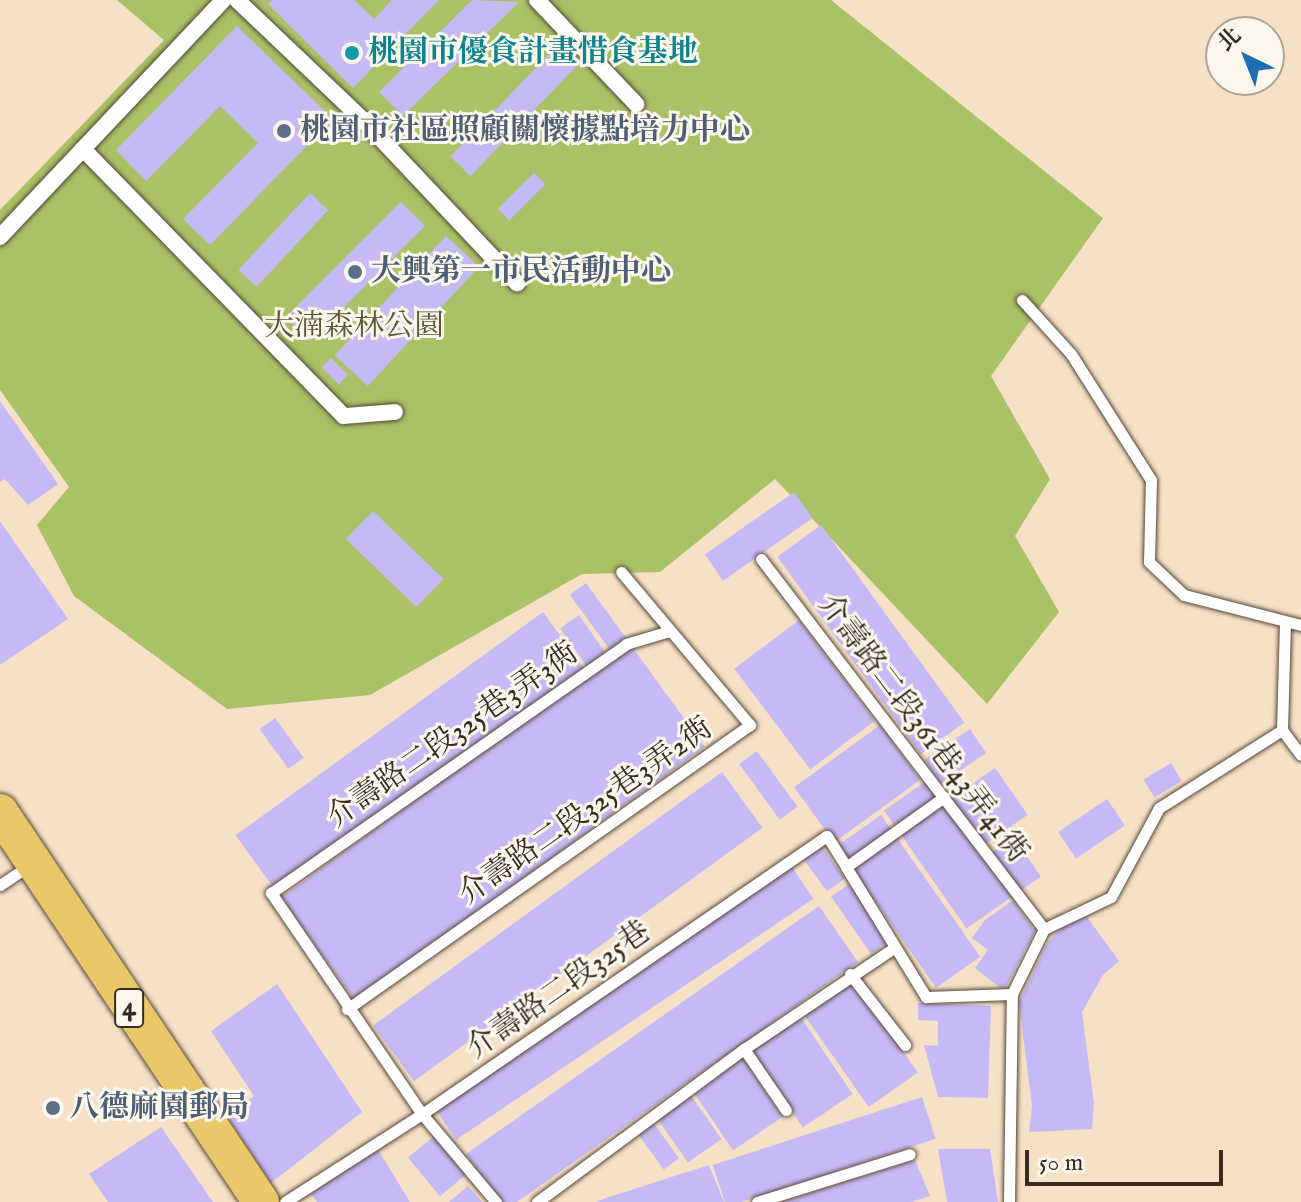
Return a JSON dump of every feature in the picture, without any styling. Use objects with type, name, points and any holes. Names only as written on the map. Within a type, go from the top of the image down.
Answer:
[{"type":"main road","name":"4","points":[[0,812],[261,1202]]},
{"type":"street","points":[[0,237],[223,0]]},
{"type":"street","points":[[237,0],[367,124],[517,283]]},
{"type":"street","points":[[537,0],[636,104]]},
{"type":"street","points":[[83,149],[344,416],[395,412]]},
{"type":"lane","points":[[1022,300],[1071,354],[1151,480],[1149,562],[1184,595],[1285,624],[1301,625]]},
{"type":"lane","name":"介壽路二段361巷43弄41衖","points":[[761,559],[1044,929]]},
{"type":"lane","points":[[621,572],[669,631]]},
{"type":"lane","points":[[1285,624],[1282,730],[1301,755]]},
{"type":"lane","name":"介壽路二段325巷3弄3衖","points":[[347,1009],[271,893],[626,644],[669,631]]},
{"type":"lane","name":"介壽路二段325巷3弄2衖","points":[[347,1009],[750,725],[669,631]]},
{"type":"lane","points":[[1009,1202],[1012,994],[1044,929],[1111,897],[1159,808],[1282,730]]},
{"type":"lane","points":[[944,797],[846,867],[926,997],[1012,994]]},
{"type":"lane","name":"介壽路二段325巷","points":[[285,1202],[422,1114],[827,836],[846,867]]},
{"type":"lane","points":[[0,885],[34,862]]},
{"type":"lane","points":[[537,1202],[744,1049],[850,974],[894,948]]},
{"type":"lane","points":[[850,974],[905,1045]]},
{"type":"lane","points":[[347,1009],[422,1114],[496,1202]]},
{"type":"lane","points":[[744,1049],[786,1110]]},
{"type":"lane","points":[[757,1202],[910,1154]]},
{"type":"green space","name":"大湳森林公園","points":[[117,0],[831,0],[1103,218],[991,376],[1050,479],[1015,536],[1059,612],[987,704],[775,479],[660,572],[582,574],[370,695],[227,709],[74,596],[37,525],[69,487],[0,390],[0,210],[164,40]]},
{"type":"building","name":"桃園市優食計畫惜食基地","points":[[272,0],[354,0],[374,19],[392,0],[439,0],[353,88],[268,4]]},
{"type":"building","points":[[472,0],[519,2],[403,116],[379,92]]},
{"type":"building","name":"桃園市社區照顧關懷據點培力中心","points":[[237,26],[333,119],[210,245],[183,219],[258,143],[220,106],[146,181],[116,150]]},
{"type":"building","points":[[558,45],[578,64],[470,176],[450,156]]},
{"type":"building","points":[[534,173],[545,184],[509,220],[498,209]]},
{"type":"building","points":[[310,193],[328,210],[257,287],[238,270]]},
{"type":"building","name":"大興第一市民活動中心","points":[[401,202],[425,226],[310,341],[286,317]]},
{"type":"building","points":[[446,236],[479,267],[368,386],[335,355]]},
{"type":"building","points":[[331,358],[348,375],[339,384],[322,367]]},
{"type":"building","points":[[0,401],[58,484],[28,505],[5,479],[0,482]]},
{"type":"building","points":[[794,492],[812,518],[723,581],[705,555]]},
{"type":"building","points":[[373,511],[443,579],[416,607],[346,539]]},
{"type":"building","points":[[0,521],[68,619],[0,665]]},
{"type":"building","points":[[821,525],[964,722],[921,754],[777,557]]},
{"type":"building","points":[[586,583],[627,639],[610,651],[570,595]]},
{"type":"building","points":[[543,612],[584,668],[276,891],[236,835]]},
{"type":"building","points":[[579,615],[606,654],[587,667],[560,628]]},
{"type":"building","points":[[799,620],[875,721],[810,769],[734,669]]},
{"type":"building","points":[[630,644],[705,747],[355,1001],[281,898]]},
{"type":"building","points":[[275,718],[304,758],[288,769],[260,729]]},
{"type":"building","points":[[880,725],[920,780],[834,842],[794,787]]},
{"type":"building","points":[[970,729],[986,753],[941,784],[924,760]]},
{"type":"building","points":[[757,751],[798,807],[780,820],[739,764]]},
{"type":"building","points":[[1171,763],[1182,781],[1154,797],[1144,779]]},
{"type":"building","points":[[995,768],[1028,815],[983,846],[951,799]]},
{"type":"building","points":[[722,772],[763,828],[414,1081],[373,1025]]},
{"type":"building","points":[[929,779],[1012,897],[967,929],[884,811]]},
{"type":"building","points":[[1107,799],[1125,826],[1076,859],[1058,832]]},
{"type":"building","points":[[881,815],[980,957],[936,988],[837,846]]},
{"type":"building","points":[[1014,837],[1041,877],[1017,893],[990,853]]},
{"type":"building","points":[[822,847],[845,879],[827,891],[804,860]]},
{"type":"building","points":[[790,864],[813,899],[456,1140],[433,1105]]},
{"type":"building","points":[[849,884],[889,941],[871,954],[831,897]]},
{"type":"building","points":[[1013,900],[1035,931],[1004,991],[975,968],[988,950],[972,938],[985,920]]},
{"type":"building","points":[[819,906],[858,962],[517,1202],[500,1202],[466,1154]]},
{"type":"building","points":[[1087,917],[1119,961],[1103,975],[1082,1012],[1094,1103],[1092,1129],[1029,1132],[1032,1106],[1019,1002],[1048,942],[1067,922]]},
{"type":"building","points":[[853,980],[918,1073],[869,1107],[804,1014]]},
{"type":"building","points":[[277,984],[362,1112],[271,1183],[227,1116],[254,1096],[211,1031]]},
{"type":"building","points":[[918,1003],[991,1006],[988,1098],[938,1097],[924,1045],[938,1046],[938,1021],[918,1020]]},
{"type":"building","points":[[800,1016],[853,1094],[803,1127],[750,1050]]},
{"type":"building","points":[[743,1058],[783,1117],[733,1150],[693,1092]]},
{"type":"building","points":[[690,1094],[722,1139],[688,1163],[656,1118]]},
{"type":"building","points":[[922,1097],[936,1139],[741,1202],[725,1202],[713,1165]]},
{"type":"building","points":[[652,1121],[679,1158],[664,1169],[637,1132]]},
{"type":"building","points":[[161,1127],[213,1202],[108,1202],[89,1174]]},
{"type":"building","points":[[434,1136],[466,1174],[440,1196],[408,1158]]},
{"type":"building","points":[[377,1148],[410,1202],[317,1202],[311,1194]]},
{"type":"building","points":[[938,1149],[990,1149],[998,1202],[947,1202]]},
{"type":"building","points":[[915,1160],[930,1196],[911,1202],[782,1202]]},
{"type":"building","points":[[709,1165],[724,1202],[596,1202],[603,1199]]},
{"type":"building","points":[[468,1186],[482,1202],[449,1202]]},
{"type":"place","name":"桃園市優食計畫惜食基地","points":[[352,53]]},
{"type":"place","name":"桃園市社區照顧關懷據點培力中心","points":[[284,131]]},
{"type":"place","name":"大興第一市民活動中心","points":[[355,272]]},
{"type":"place","name":"八德麻園郵局","points":[[53,1108]]}]
